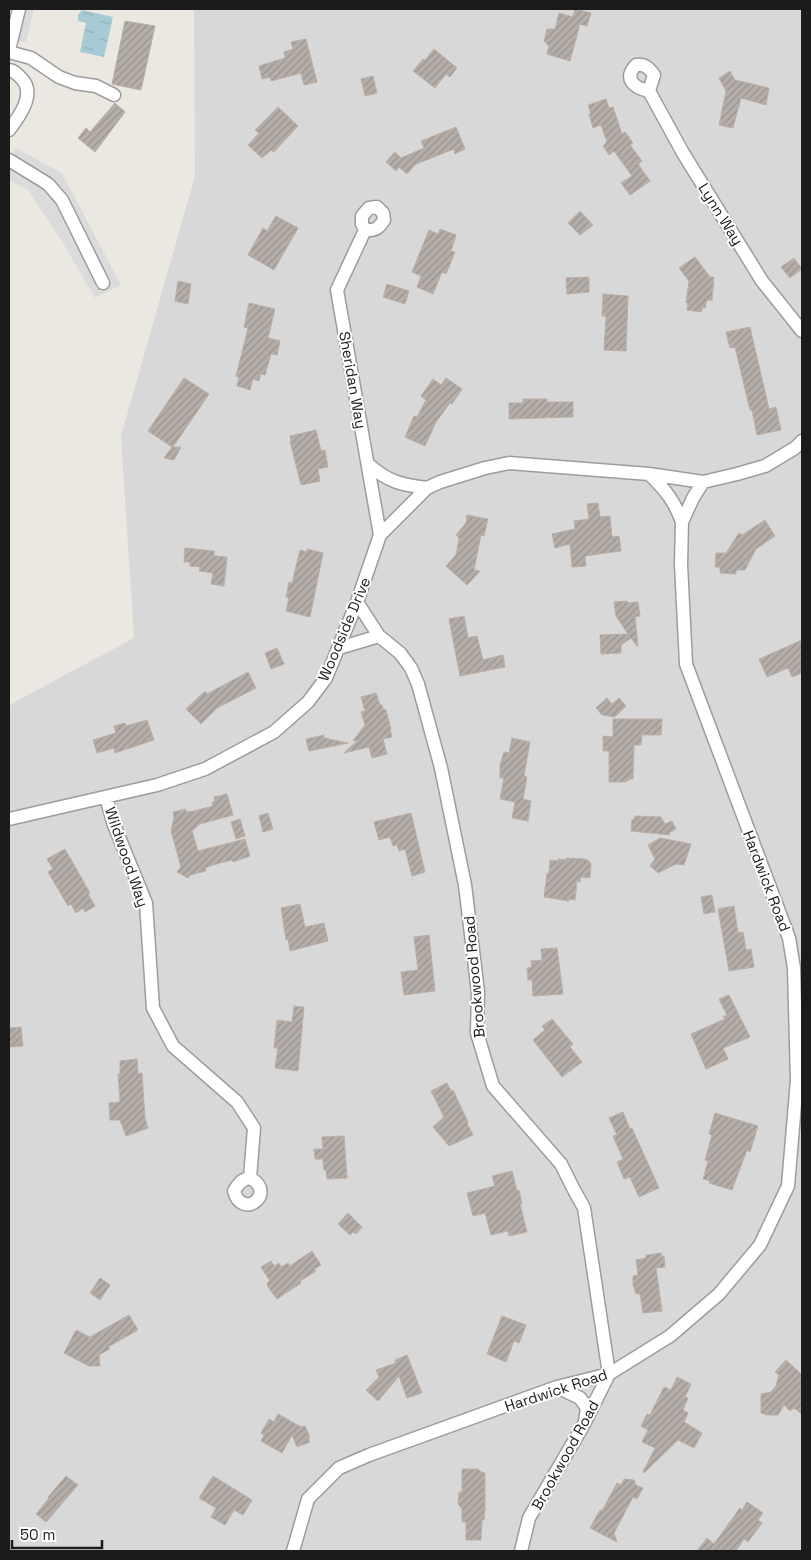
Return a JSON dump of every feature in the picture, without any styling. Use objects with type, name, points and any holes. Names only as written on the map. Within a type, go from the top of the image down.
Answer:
[{"type":"street","points":[[19,9],[9,51],[30,58],[59,77],[76,83],[96,86],[114,95]]},
{"type":"street","points":[[9,70],[14,71],[26,83],[27,100],[9,130]]},
{"type":"street","name":"Lynn Way","points":[[649,91],[683,153],[762,281],[802,331]]},
{"type":"street","points":[[9,160],[48,184],[62,200],[103,283]]},
{"type":"street","name":"Sheridan Way","points":[[365,230],[337,290],[380,536]]},
{"type":"street","name":"Woodside Drive","points":[[9,819],[156,785],[206,768],[274,732],[308,702],[326,678],[357,602],[380,536],[427,488],[485,468],[509,463],[650,474],[703,482],[764,466],[795,448],[802,441]]},
{"type":"street","name":"Woodside Drive","points":[[368,464],[382,476],[401,485],[427,488]]},
{"type":"street","points":[[650,474],[664,488],[677,507],[682,522]]},
{"type":"street","name":"Hardwick Road","points":[[293,1551],[308,1499],[339,1468],[369,1455],[557,1388],[609,1374],[670,1336],[719,1294],[760,1244],[788,1186],[797,1080],[794,968],[789,938],[686,664],[681,564],[682,522],[692,498],[703,482]]},
{"type":"street","name":"Brookwood Road","points":[[357,602],[379,636],[400,653],[411,668],[418,684],[441,768],[465,885],[478,992],[477,1034],[493,1086],[561,1164],[584,1208],[609,1374],[584,1424],[529,1518],[521,1551]]},
{"type":"street","points":[[339,648],[379,636]]},
{"type":"street","name":"Wildwood Way","points":[[106,797],[114,825],[146,903],[153,1008],[173,1046],[237,1102],[253,1127],[250,1178]]},
{"type":"street","points":[[557,1388],[580,1398],[586,1408],[584,1424]]},
{"type":"shaded area","points":[[9,9],[34,9],[26,42],[9,40]]},
{"type":"shaded area","points":[[194,9],[802,9],[802,1551],[9,1551],[9,705],[134,638],[121,436],[195,176]]},
{"type":"shaded area","points":[[16,148],[62,173],[121,285],[95,298],[63,243],[28,190],[9,180],[9,160]]},
{"type":"water","points":[[82,10],[113,17],[104,57],[80,52],[86,23],[78,21],[78,15]]},
{"type":"building","points":[[575,9],[591,13],[587,26],[580,24],[570,61],[547,54],[549,46],[544,41],[547,29],[555,29],[559,13],[573,17]]},
{"type":"building","points":[[125,21],[155,26],[141,90],[112,84]]},
{"type":"building","points":[[306,39],[317,82],[304,85],[301,73],[271,81],[270,77],[262,79],[259,66],[285,58],[284,52],[293,49],[291,42]]},
{"type":"building","points":[[434,49],[457,68],[450,77],[446,74],[435,88],[413,71]]},
{"type":"building","points":[[730,71],[735,80],[769,88],[766,105],[741,98],[733,128],[719,125],[726,91],[719,78]]},
{"type":"building","points":[[373,76],[377,93],[365,96],[361,79]]},
{"type":"building","points":[[606,99],[609,108],[613,107],[622,134],[625,132],[633,143],[630,145],[642,161],[638,164],[650,181],[630,195],[621,183],[632,176],[614,151],[609,155],[603,146],[607,142],[601,125],[593,128],[589,114],[591,114],[588,105]]},
{"type":"building","points":[[115,103],[125,112],[95,152],[78,138],[86,128],[90,132]]},
{"type":"building","points":[[278,107],[298,126],[274,152],[271,150],[262,158],[248,145],[259,133],[255,130]]},
{"type":"building","points":[[456,127],[465,149],[455,154],[454,149],[416,164],[407,174],[399,167],[396,171],[386,162],[395,152],[401,158],[424,148],[421,141]]},
{"type":"building","points":[[580,211],[593,225],[580,235],[568,223]]},
{"type":"building","points":[[276,216],[298,228],[274,270],[248,255],[263,228],[267,231]]},
{"type":"building","points":[[440,229],[456,235],[451,251],[455,252],[446,274],[442,272],[433,294],[417,287],[421,276],[412,272],[429,230],[438,234]]},
{"type":"building","points":[[695,257],[710,277],[714,277],[712,300],[707,300],[705,308],[702,308],[701,312],[687,310],[689,281],[679,268]]},
{"type":"building","points":[[794,258],[802,269],[790,278],[781,267]]},
{"type":"building","points":[[589,277],[589,292],[567,294],[566,278]]},
{"type":"building","points":[[178,281],[191,284],[188,304],[175,301]]},
{"type":"building","points":[[387,284],[409,291],[405,304],[383,297]]},
{"type":"building","points":[[603,294],[628,296],[626,351],[604,350],[606,316],[602,316]]},
{"type":"building","points":[[249,303],[275,309],[268,338],[280,341],[277,355],[271,354],[265,375],[261,374],[259,381],[253,379],[250,390],[237,386],[239,377],[236,376],[248,328],[244,327]]},
{"type":"building","points":[[750,327],[769,409],[776,407],[781,430],[757,435],[735,347],[730,348],[726,332]]},
{"type":"building","points":[[184,378],[209,394],[173,447],[181,447],[174,460],[164,458],[172,447],[148,431]]},
{"type":"building","points":[[446,378],[462,389],[436,422],[425,446],[405,437],[414,416],[417,417],[426,400],[421,396],[433,379],[441,385]]},
{"type":"building","points":[[523,399],[547,399],[547,402],[573,402],[573,417],[509,419],[509,403],[523,403]]},
{"type":"building","points":[[316,430],[321,451],[325,450],[328,467],[318,469],[320,481],[301,485],[290,436]]},
{"type":"building","points":[[598,503],[600,517],[610,516],[612,537],[619,536],[621,551],[585,556],[586,566],[572,567],[570,544],[555,548],[552,534],[575,529],[574,521],[589,519],[587,504]]},
{"type":"building","points":[[467,515],[488,519],[484,536],[481,535],[474,570],[480,571],[467,585],[446,566],[456,555],[459,538],[456,535],[466,523]]},
{"type":"building","points":[[765,520],[775,536],[756,549],[745,570],[736,570],[736,574],[720,573],[720,567],[715,567],[716,553],[726,553],[739,533],[742,535]]},
{"type":"building","points":[[185,548],[214,551],[214,556],[227,557],[224,586],[211,584],[213,573],[199,571],[200,567],[190,566],[190,562],[184,562]]},
{"type":"building","points":[[307,549],[323,553],[310,617],[286,611],[289,598],[286,597],[289,582],[292,583],[300,550],[307,552]]},
{"type":"building","points":[[627,601],[628,603],[638,602],[640,616],[635,617],[638,647],[631,638],[621,645],[621,653],[601,654],[600,635],[628,634],[616,616],[614,602]]},
{"type":"building","points":[[464,616],[468,638],[477,636],[483,660],[503,655],[505,667],[460,676],[449,619]]},
{"type":"building","points":[[802,640],[802,673],[792,677],[788,668],[767,677],[759,659]]},
{"type":"building","points":[[277,648],[284,664],[271,669],[265,653]]},
{"type":"building","points":[[248,672],[256,688],[217,708],[201,724],[186,709],[205,691],[207,694]]},
{"type":"building","points":[[376,693],[380,705],[386,710],[391,729],[392,737],[383,739],[387,754],[372,758],[369,747],[344,753],[358,740],[353,741],[365,725],[361,712],[365,711],[361,697]]},
{"type":"building","points":[[607,698],[612,704],[619,698],[626,706],[615,717],[602,715],[596,708]]},
{"type":"building","points":[[613,719],[662,719],[661,735],[642,735],[641,745],[634,745],[633,779],[626,780],[626,782],[609,782],[609,751],[603,751],[603,736],[613,737]]},
{"type":"building","points":[[147,720],[154,740],[115,753],[114,748],[97,753],[93,740],[116,733],[114,726],[125,723],[126,726]]},
{"type":"building","points":[[324,735],[324,738],[348,743],[309,751],[306,739]]},
{"type":"building","points":[[512,738],[530,742],[524,776],[527,777],[523,799],[531,801],[528,821],[512,818],[515,802],[500,799],[504,778],[500,778],[500,765],[504,752],[509,753]]},
{"type":"building","points":[[227,794],[233,815],[200,824],[192,831],[198,851],[245,839],[250,856],[233,862],[232,860],[213,865],[205,868],[206,871],[190,875],[188,878],[177,872],[181,867],[171,831],[174,817],[173,812],[186,809],[186,812],[194,811],[213,806],[214,797]]},
{"type":"building","points":[[268,813],[273,829],[263,832],[259,816]]},
{"type":"building","points":[[411,813],[425,872],[412,876],[405,849],[399,851],[397,845],[393,846],[390,837],[379,840],[374,822]]},
{"type":"building","points":[[635,816],[661,817],[665,824],[672,821],[676,829],[669,833],[670,835],[631,831],[632,819],[634,820]]},
{"type":"building","points":[[240,819],[245,836],[236,839],[231,822]]},
{"type":"building","points":[[660,838],[691,844],[684,865],[676,864],[658,873],[650,866],[655,859],[648,845]]},
{"type":"building","points":[[65,849],[90,893],[88,894],[95,906],[85,912],[83,908],[76,913],[71,904],[68,906],[48,872],[53,869],[47,859]]},
{"type":"building","points":[[566,858],[589,861],[591,864],[590,878],[581,877],[580,882],[577,881],[575,900],[569,899],[569,901],[544,897],[550,860],[566,860]]},
{"type":"building","points":[[712,895],[715,912],[704,914],[701,897]]},
{"type":"building","points":[[300,904],[305,927],[324,923],[328,941],[290,951],[288,939],[286,940],[281,908]]},
{"type":"building","points":[[734,906],[738,933],[743,932],[746,950],[751,949],[754,967],[729,971],[718,909]]},
{"type":"building","points":[[429,935],[435,991],[404,995],[401,972],[418,970],[414,937]]},
{"type":"building","points":[[557,948],[563,994],[533,996],[532,980],[528,980],[527,968],[532,967],[531,961],[542,960],[541,949]]},
{"type":"building","points":[[729,995],[750,1037],[723,1048],[728,1059],[706,1069],[691,1034],[725,1019],[723,1017],[727,1015],[719,999]]},
{"type":"building","points":[[294,1006],[304,1007],[298,1071],[275,1068],[278,1048],[274,1048],[277,1020],[292,1022]]},
{"type":"building","points":[[552,1019],[573,1044],[570,1047],[582,1062],[562,1077],[533,1040],[545,1030],[542,1026]]},
{"type":"building","points":[[21,1027],[23,1046],[9,1047],[9,1028]]},
{"type":"building","points":[[137,1059],[138,1074],[142,1073],[145,1118],[148,1128],[126,1136],[120,1120],[110,1120],[109,1103],[120,1102],[118,1074],[120,1074],[120,1061]]},
{"type":"building","points":[[447,1083],[451,1091],[453,1090],[473,1135],[449,1146],[433,1127],[444,1117],[431,1091]]},
{"type":"building","points":[[623,1112],[659,1188],[639,1197],[630,1177],[624,1179],[617,1162],[623,1159],[613,1136],[617,1135],[609,1118]]},
{"type":"building","points":[[715,1113],[758,1126],[750,1152],[747,1150],[732,1190],[709,1183],[710,1181],[703,1179],[708,1161],[705,1160],[712,1135],[709,1134]]},
{"type":"building","points":[[344,1136],[347,1178],[327,1179],[323,1159],[315,1159],[314,1149],[323,1149],[322,1137]]},
{"type":"building","points":[[512,1171],[517,1191],[519,1190],[522,1204],[520,1204],[527,1232],[509,1236],[508,1231],[491,1235],[485,1213],[473,1216],[467,1193],[495,1186],[492,1176]]},
{"type":"building","points":[[348,1213],[362,1227],[356,1234],[353,1232],[350,1235],[338,1224]]},
{"type":"building","points":[[312,1251],[321,1265],[314,1269],[316,1271],[300,1281],[301,1283],[277,1299],[268,1287],[267,1283],[270,1281],[261,1267],[271,1261],[274,1266],[279,1263],[281,1267],[288,1263],[290,1266]]},
{"type":"building","points":[[661,1253],[662,1257],[664,1256],[665,1267],[656,1268],[662,1311],[643,1313],[640,1294],[636,1294],[633,1285],[633,1276],[638,1275],[636,1260],[646,1258],[646,1255]]},
{"type":"building","points":[[100,1278],[110,1285],[100,1300],[90,1293]]},
{"type":"building","points":[[129,1315],[138,1330],[108,1347],[110,1349],[99,1355],[100,1366],[89,1366],[64,1353],[76,1330],[90,1337]]},
{"type":"building","points":[[502,1316],[526,1325],[519,1343],[514,1341],[506,1362],[487,1354]]},
{"type":"building","points":[[407,1355],[422,1393],[407,1398],[399,1376],[378,1401],[366,1390],[379,1377],[376,1370],[396,1363],[395,1360]]},
{"type":"building","points":[[786,1360],[802,1375],[802,1414],[794,1408],[790,1411],[784,1405],[778,1415],[761,1413],[761,1394],[771,1392],[776,1386],[779,1375],[775,1372]]},
{"type":"building","points":[[677,1377],[691,1384],[685,1397],[688,1398],[683,1410],[688,1413],[684,1422],[702,1433],[694,1448],[678,1440],[644,1473],[655,1448],[642,1442],[648,1430],[641,1426],[647,1414],[650,1415],[664,1387],[671,1390]]},
{"type":"building","points":[[278,1414],[301,1427],[305,1426],[310,1442],[297,1447],[292,1435],[282,1453],[261,1441],[264,1435],[261,1433],[269,1419],[274,1422]]},
{"type":"building","points":[[462,1469],[478,1469],[485,1473],[485,1508],[481,1540],[466,1540],[466,1522],[462,1522],[462,1509],[458,1504],[459,1492],[462,1492]]},
{"type":"building","points":[[66,1476],[78,1485],[46,1522],[36,1514]]},
{"type":"building","points":[[213,1476],[252,1500],[243,1515],[234,1510],[225,1525],[211,1517],[216,1508],[199,1498]]},
{"type":"building","points":[[624,1479],[634,1480],[636,1485],[643,1488],[637,1499],[633,1497],[614,1533],[617,1542],[590,1528],[600,1510],[602,1511],[617,1483],[621,1485]]},
{"type":"building","points":[[747,1502],[763,1513],[758,1520],[762,1523],[748,1542],[744,1539],[736,1551],[697,1551],[707,1538],[714,1544],[740,1508],[742,1510]]}]
